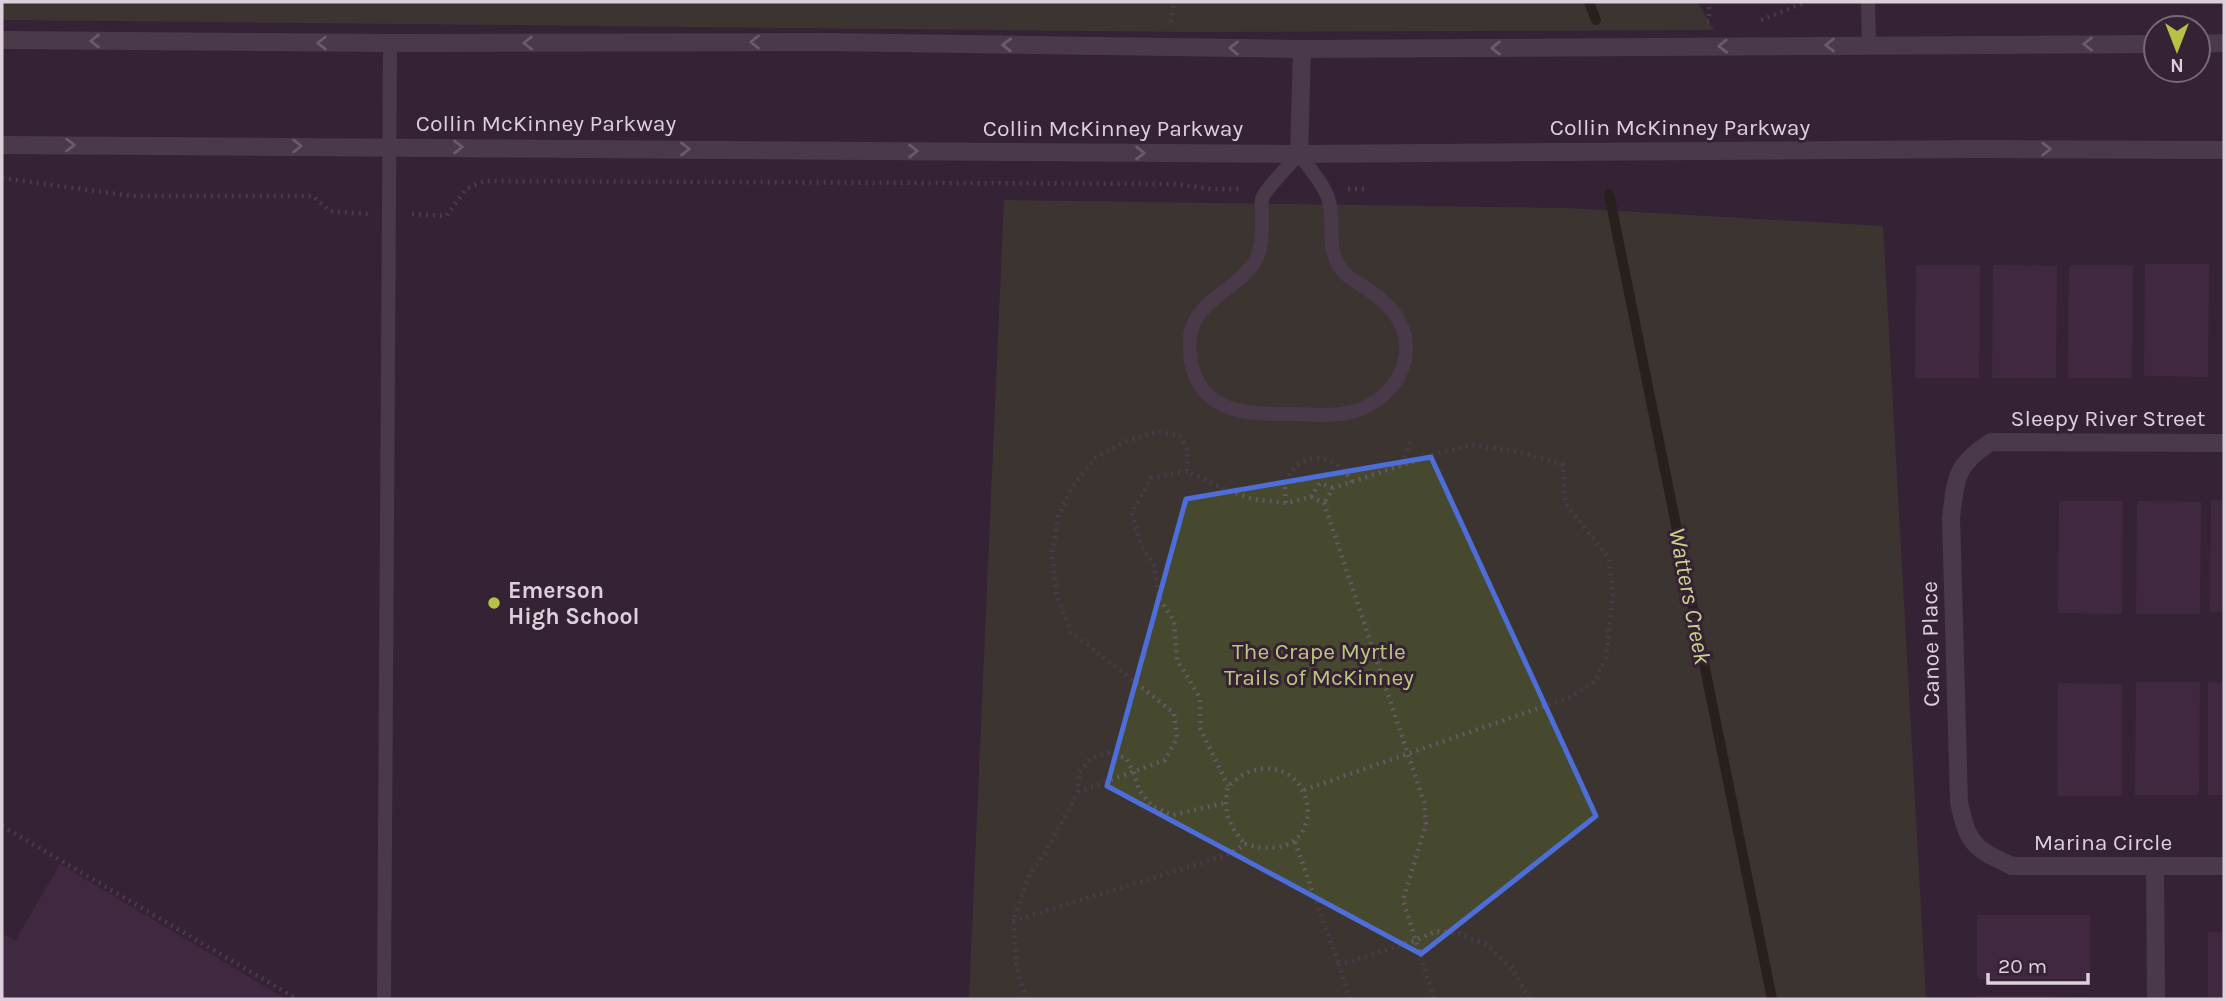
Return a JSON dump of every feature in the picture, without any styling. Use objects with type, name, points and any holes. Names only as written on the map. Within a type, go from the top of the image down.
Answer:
[{"type":"street","points":[[2,40],[824,42],[1302,49],[2142,44]]},
{"type":"street","points":[[1299,154],[1302,49]]},
{"type":"street","name":"Collin McKinney Parkway","points":[[2,145],[1299,154],[2224,150]]},
{"type":"street","name":"Sleepy River Street","points":[[1992,442],[2224,443]]},
{"type":"street","name":"Canoe Place","points":[[1984,853],[1965,833],[1959,802],[1951,517],[1955,480],[1969,456],[1992,442]]},
{"type":"street","name":"Marina Circle","points":[[1984,853],[2012,866],[2224,866]]},
{"type":"street","points":[[2155,866],[2156,999]]},
{"type":"lane","points":[[1868,2],[1869,46]]},
{"type":"lane","points":[[384,999],[390,43]]},
{"type":"lane","points":[[1299,154],[1329,200],[1330,234],[1342,270],[1386,302],[1398,317],[1405,333],[1403,368],[1393,385],[1379,399],[1354,412],[1243,412],[1219,403],[1200,385],[1191,359],[1190,332],[1198,315],[1209,302],[1252,265],[1259,253],[1262,238],[1262,199],[1299,154]]},
{"type":"path","points":[[1160,24],[1171,22],[1174,2]]},
{"type":"path","points":[[1760,20],[1806,2]]},
{"type":"path","points":[[1709,21],[1722,23]]},
{"type":"path","points":[[2,178],[132,196],[313,196],[329,211],[350,214]]},
{"type":"path","points":[[423,215],[446,216],[466,189],[484,181],[1173,184],[1213,189]]},
{"type":"path","points":[[1078,792],[1165,760],[1177,738],[1174,713],[1071,632],[1057,597],[1052,555],[1058,517],[1072,488],[1094,458],[1124,442],[1156,432],[1180,436],[1188,452],[1187,471]]},
{"type":"path","points":[[1402,465],[1412,438]]},
{"type":"path","points":[[1304,790],[1573,696],[1595,681],[1606,657],[1613,593],[1609,558],[1565,503],[1563,465],[1520,452],[1473,446],[1439,453],[1333,488],[1324,503]]},
{"type":"path","points":[[1286,503],[1285,488],[1289,475],[1303,462],[1330,459],[1345,469],[1352,482]]},
{"type":"path","points":[[1228,786],[1249,771],[1274,768],[1291,776],[1304,790],[1309,813],[1306,828],[1295,842],[1280,848],[1263,850],[1245,844],[1231,827],[1225,803],[1228,786],[1200,728],[1200,698],[1177,660],[1174,621],[1158,596],[1154,565],[1140,545],[1132,513],[1151,478],[1187,471],[1252,499],[1286,503],[1311,497],[1324,503],[1424,802],[1426,824],[1403,900],[1434,999]]},
{"type":"path","points":[[1311,497],[1320,482],[1333,488]]},
{"type":"path","points":[[1026,999],[1017,969],[1013,921],[1030,874],[1045,853],[1078,792],[1079,773],[1090,759],[1108,753],[1126,758],[1134,772],[1139,790],[1152,806],[1172,815],[1225,803]]},
{"type":"path","points":[[2,826],[298,999]]},
{"type":"path","points":[[1295,842],[1349,999]]},
{"type":"path","points":[[1013,921],[1230,854],[1245,844]]},
{"type":"path","points":[[1339,965],[1414,941],[1436,931],[1459,934],[1487,946],[1512,968],[1529,999]]},
{"type":"highlighted area","points":[[1431,457],[1596,816],[1421,954],[1107,786],[1186,499]]},
{"type":"green space","points":[[2,2],[1697,2],[1714,30],[1192,32],[2,20]]},
{"type":"green space","name":"The Crape Myrtle Trails of McKinney","points":[[1004,200],[1567,208],[1883,226],[1926,999],[969,999]]},
{"type":"building","points":[[2145,264],[2209,264],[2208,377],[2144,376]]},
{"type":"building","points":[[1916,265],[1980,265],[1979,378],[1915,378]]},
{"type":"building","points":[[1993,265],[2057,266],[2056,378],[1992,378]]},
{"type":"building","points":[[2069,265],[2133,265],[2132,378],[2068,378]]},
{"type":"building","points":[[2211,500],[2224,500],[2224,612],[2210,612]]},
{"type":"building","points":[[2059,501],[2123,501],[2122,614],[2058,613]]},
{"type":"building","points":[[2137,501],[2201,502],[2200,614],[2136,614]]},
{"type":"building","points":[[2136,682],[2200,682],[2199,795],[2135,795]]},
{"type":"building","points":[[2208,682],[2224,683],[2224,795],[2208,795]]},
{"type":"building","points":[[2058,683],[2122,684],[2122,796],[2057,796]]},
{"type":"building","points":[[60,864],[286,999],[2,999],[2,933],[15,941]]},
{"type":"building","points":[[1977,915],[2090,915],[2090,979],[1977,979]]},
{"type":"building","points":[[2208,932],[2224,932],[2224,999],[2208,999]]},
{"type":"building","points":[[1976,996],[2092,997],[2092,999],[1976,999]]},
{"type":"waterway","name":"Watters Creek","points":[[1589,2],[1596,20]]},
{"type":"waterway","name":"Watters Creek","points":[[1609,194],[1772,999]]},
{"type":"place","name":"Emerson High School","points":[[494,603]]}]
